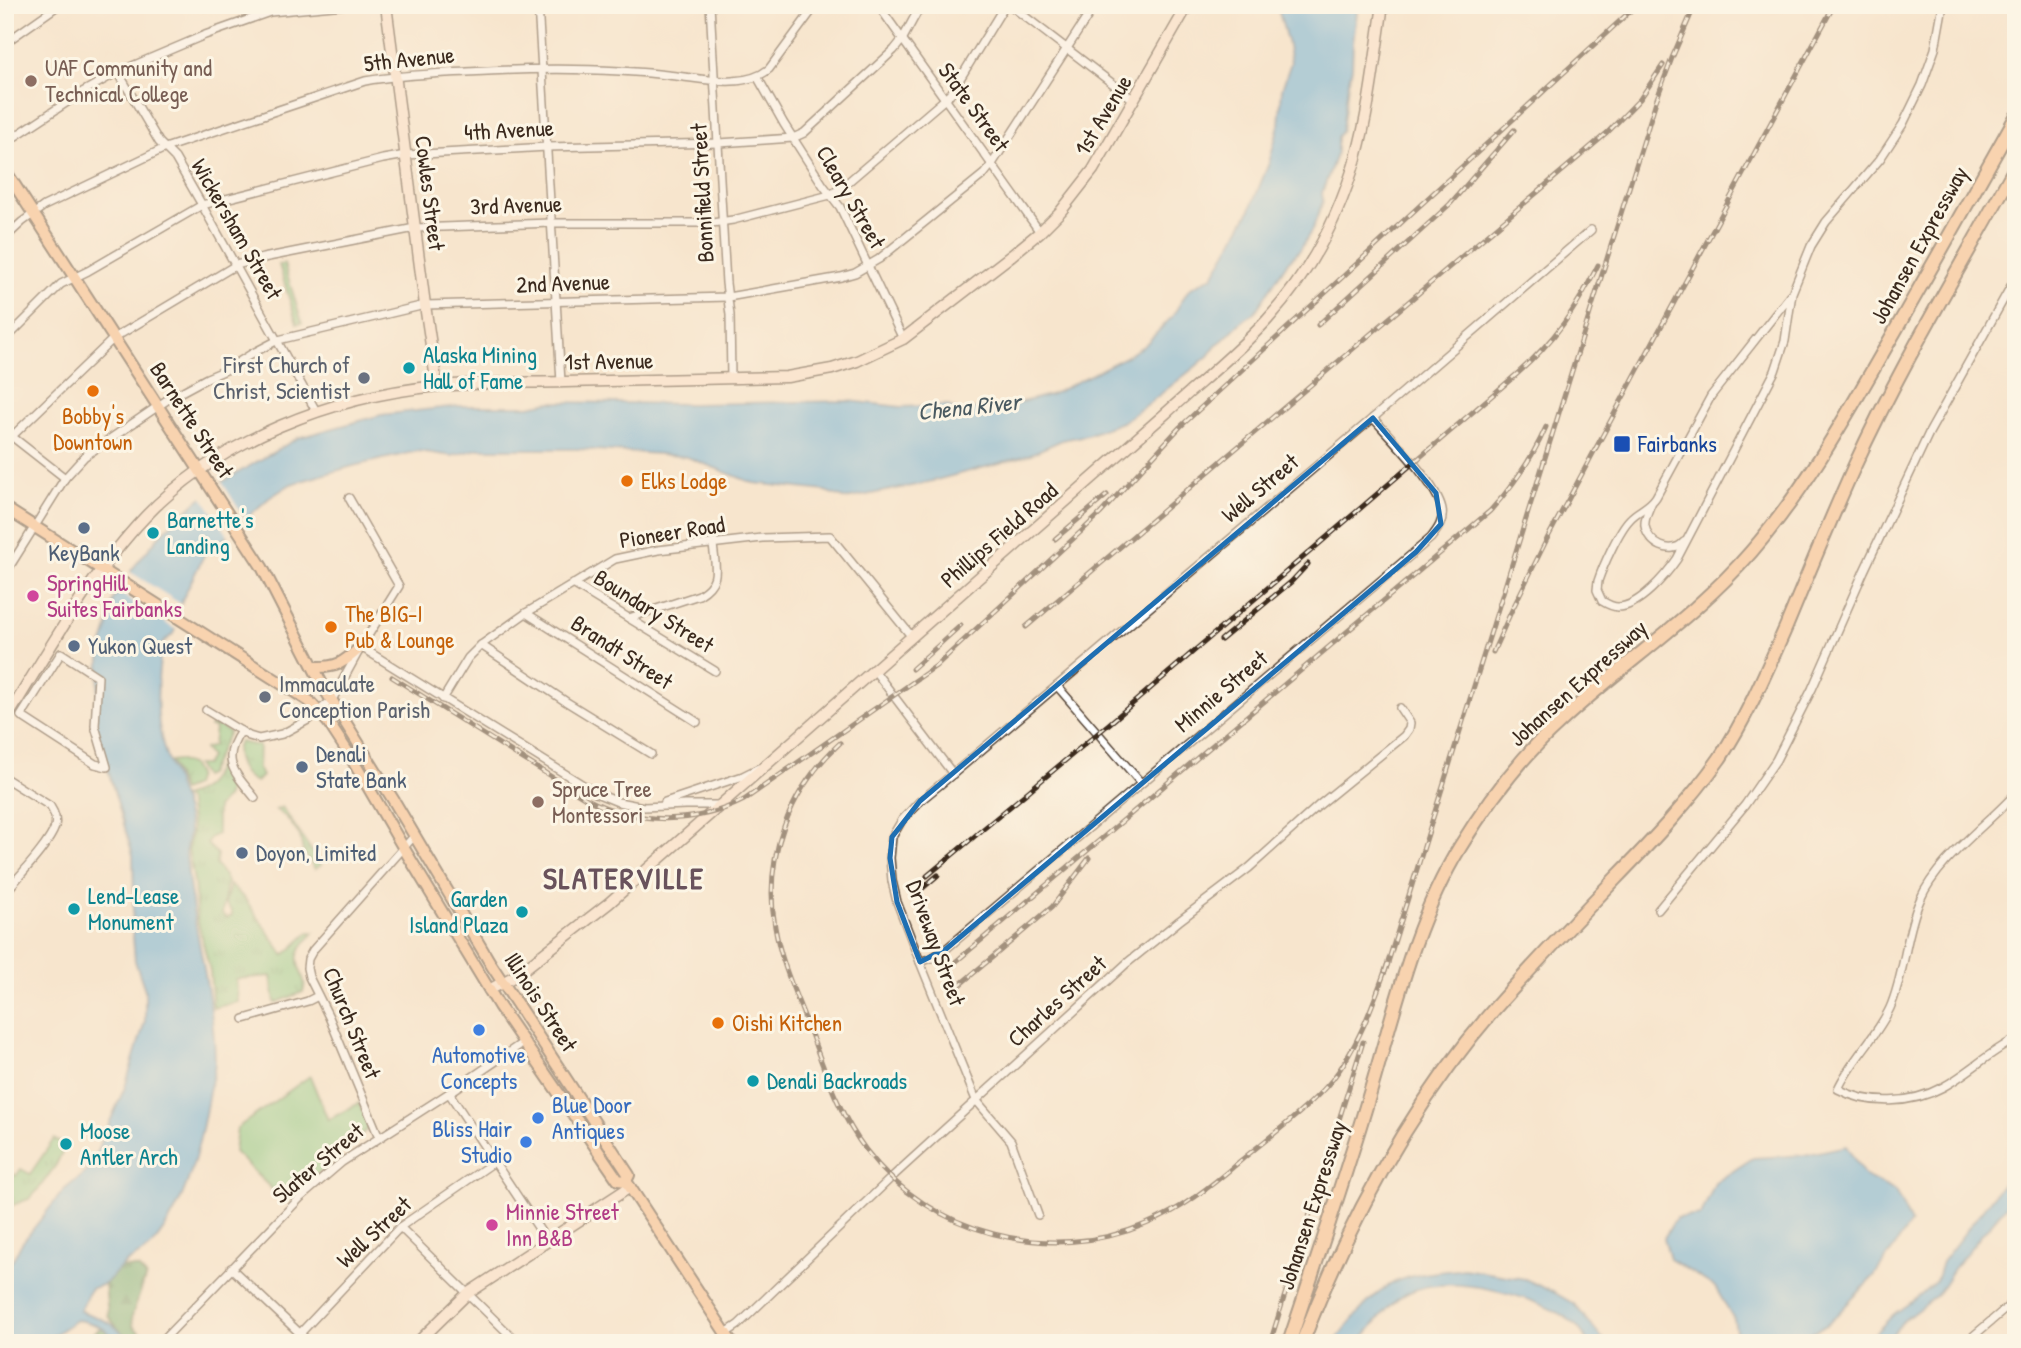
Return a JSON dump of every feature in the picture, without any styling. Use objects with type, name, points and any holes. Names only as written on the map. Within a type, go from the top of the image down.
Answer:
[{"type":"highway","name":"Johansen Expressway","points":[[1289,1343],[1355,1143],[1418,934],[1454,858],[1495,794],[1537,744],[1697,606],[1748,555],[1776,522],[1848,413],[2016,117]]},
{"type":"highway","name":"Johansen Expressway","points":[[1302,1343],[1363,1204],[1399,1140],[1437,1084],[1494,1010],[1541,957],[1681,809],[1737,730],[1768,669],[1854,467],[1903,370],[2016,166]]},
{"type":"main road","name":"Barnette Street","points":[[5,170],[249,547],[332,699]]},
{"type":"main road","name":"Illinois Street","points":[[5,508],[300,695],[319,711],[349,754],[489,990],[618,1180],[628,1184],[729,1338]]},
{"type":"main road","points":[[314,667],[330,667],[343,663],[361,647]]},
{"type":"main road","name":"Illinois Street","points":[[332,699],[503,983],[629,1175],[628,1184]]},
{"type":"street","points":[[5,43],[59,5]]},
{"type":"street","points":[[5,143],[118,72],[205,35],[269,9],[344,5]]},
{"type":"street","name":"Cowles Street","points":[[386,5],[437,386]]},
{"type":"street","points":[[538,5],[561,382]]},
{"type":"street","name":"Bonnifield Street","points":[[710,5],[732,378]]},
{"type":"street","points":[[758,78],[769,69],[816,5]]},
{"type":"street","name":"State Street","points":[[878,5],[1040,232]]},
{"type":"street","points":[[793,138],[818,121],[902,40],[921,5]]},
{"type":"street","points":[[1007,5],[1134,100]]},
{"type":"street","name":"3rd Avenue","points":[[7,437],[114,338],[236,265],[415,228],[551,223],[712,223],[830,195],[946,99],[1007,5]]},
{"type":"street","name":"2nd Avenue","points":[[5,574],[65,478],[95,448],[170,398],[278,340],[425,305],[728,297],[855,273],[879,259],[992,164],[1095,5]]},
{"type":"street","name":"1st Avenue","points":[[5,721],[78,605],[107,573],[126,538],[146,516],[199,470],[262,434],[316,411],[383,395],[437,386],[787,377],[822,372],[857,361],[903,339],[992,271],[1061,211],[1093,170],[1188,5]]},
{"type":"street","name":"Phillips Field Road","points":[[489,990],[515,976],[609,903],[1244,344],[1269,318],[1291,291],[1323,241],[1350,178],[1363,127],[1383,5]]},
{"type":"street","points":[[1652,504],[1637,512],[1626,524],[1600,573],[1597,590],[1602,601],[1618,607],[1634,603],[1663,577],[1687,540],[1775,371],[1785,341],[1792,293],[1811,246],[1819,232],[1880,159],[1909,113],[1935,49],[1943,5]]},
{"type":"street","name":"5th Avenue","points":[[5,238],[33,213],[164,148],[365,81],[394,76],[543,68],[631,70],[725,80],[758,78]]},
{"type":"street","name":"Wickersham Street","points":[[118,72],[202,205],[316,411]]},
{"type":"street","name":"Cleary Street","points":[[758,78],[793,138],[840,207],[903,339]]},
{"type":"street","name":"4th Avenue","points":[[5,340],[61,284],[202,205],[406,155],[793,138]]},
{"type":"street","name":"Well Street","points":[[953,774],[1591,230]]},
{"type":"street","points":[[1658,911],[1745,805],[1776,760],[1812,689],[1864,570],[1929,433],[2016,276]]},
{"type":"street","points":[[1687,540],[1671,550],[1651,538],[1645,523],[1652,504],[1718,385],[1792,293]]},
{"type":"street","name":"Minnie Street","points":[[920,962],[946,949],[1431,538],[1441,524],[1442,509],[1436,494],[1373,418]]},
{"type":"street","points":[[7,437],[65,478]]},
{"type":"street","points":[[206,710],[259,739],[268,738],[308,720],[332,699],[399,586],[349,498]]},
{"type":"street","name":"Pioneer Road","points":[[443,699],[468,658],[481,645],[526,613],[615,559],[658,550],[762,538],[830,536],[912,637]]},
{"type":"street","points":[[629,618],[707,590],[716,577],[713,544]]},
{"type":"street","name":"Boundary Street","points":[[573,584],[715,671]]},
{"type":"street","name":"Brandt Street","points":[[526,613],[696,722]]},
{"type":"street","points":[[481,645],[651,754]]},
{"type":"street","points":[[361,647],[596,793],[618,802],[644,807],[722,805]]},
{"type":"street","points":[[61,653],[98,677],[95,726],[107,767],[94,764],[21,716],[61,653]]},
{"type":"street","points":[[874,670],[953,774]]},
{"type":"street","points":[[1057,686],[1141,783]]},
{"type":"street","name":"Charles Street","points":[[729,1338],[738,1325],[884,1185],[1127,963],[1249,868],[1318,806],[1404,736],[1410,723],[1400,708]]},
{"type":"street","points":[[241,731],[230,751],[231,763],[255,798]]},
{"type":"street","points":[[644,807],[681,798],[743,776],[769,762]]},
{"type":"street","name":"Driveway Street","points":[[953,774],[920,801],[902,820],[892,837],[891,881],[920,962],[976,1100],[1011,1141],[1038,1215]]},
{"type":"street","points":[[5,778],[50,806],[54,812],[55,828],[5,894]]},
{"type":"street","points":[[2016,793],[1992,819],[1942,864],[1931,880],[1920,900],[1890,1007],[1838,1089],[1871,1100],[1893,1101],[1917,1097],[1942,1088],[2016,1039]]},
{"type":"street","name":"Church Street","points":[[379,1137],[318,996],[307,968],[308,959],[415,835]]},
{"type":"street","points":[[244,1019],[318,996]]},
{"type":"street","name":"Slater Street","points":[[163,1343],[300,1198],[342,1162],[524,1042]]},
{"type":"street","points":[[450,1093],[547,1241]]},
{"type":"street","name":"Well Street","points":[[290,1343],[400,1227],[494,1161]]},
{"type":"street","points":[[417,1343],[467,1294],[628,1184]]},
{"type":"street","points":[[400,1227],[518,1343]]},
{"type":"street","points":[[231,1268],[310,1343]]},
{"type":"street","points":[[1965,1343],[2016,1300]]},
{"type":"highlighted area","points":[[1373,418],[1436,493],[1441,524],[1416,552],[946,949],[920,962],[897,902],[890,858],[892,837],[920,801]]},
{"type":"green space","points":[[284,264],[302,323],[297,324],[279,265]]},
{"type":"green space","points":[[215,724],[229,732],[208,775],[203,777],[196,765],[205,765],[210,757],[204,749],[213,746],[215,727],[210,726]]},
{"type":"green space","points":[[239,742],[259,746],[258,768],[262,776],[256,782],[246,776],[239,765],[236,753]]},
{"type":"green space","points":[[178,760],[192,766],[197,775],[194,786],[182,791],[170,761]]},
{"type":"green space","points":[[222,763],[225,766],[228,791],[217,808],[217,834],[210,838],[207,844],[217,854],[216,865],[227,882],[222,914],[227,918],[232,915],[225,903],[230,885],[245,899],[284,955],[309,932],[314,932],[298,957],[304,982],[303,992],[275,1003],[271,976],[236,979],[238,1002],[213,1008],[210,971],[197,918],[188,849],[192,829],[189,805],[183,797],[205,786]]},
{"type":"green space","points":[[282,807],[321,865],[315,869],[303,852],[300,836],[286,817],[276,810]]},
{"type":"green space","points":[[310,1076],[328,1120],[359,1103],[369,1128],[286,1203],[234,1152],[237,1128]]},
{"type":"green space","points":[[54,1139],[65,1146],[56,1165],[29,1199],[5,1208],[5,1169],[16,1176],[21,1169],[30,1174]]},
{"type":"green space","points":[[120,1267],[138,1268],[146,1276],[132,1316],[133,1326],[151,1343],[130,1343],[108,1316],[105,1284]]},
{"type":"green space","points":[[102,1327],[118,1343],[84,1343],[86,1338]]},
{"type":"water","points":[[1277,5],[1358,5],[1342,130],[1337,137],[1337,152],[1313,228],[1255,312],[1244,319],[1195,367],[1122,422],[989,466],[921,484],[846,499],[825,491],[753,483],[687,457],[578,449],[478,449],[452,456],[418,451],[291,484],[269,498],[216,548],[206,551],[183,598],[174,633],[162,644],[157,696],[164,749],[188,821],[188,877],[214,1035],[214,1069],[197,1152],[184,1192],[165,1228],[147,1250],[123,1265],[107,1282],[90,1289],[80,1311],[114,1326],[130,1343],[118,1343],[110,1333],[100,1327],[76,1320],[42,1343],[5,1343],[5,1273],[22,1243],[64,1190],[86,1172],[92,1163],[125,1087],[145,1021],[145,990],[135,961],[132,924],[133,855],[95,726],[101,650],[113,600],[133,568],[160,535],[222,482],[298,438],[381,415],[459,406],[529,406],[550,402],[691,404],[849,401],[901,407],[947,405],[960,412],[1003,407],[1053,394],[1145,345],[1172,317],[1189,289],[1213,276],[1249,212],[1269,163],[1279,125],[1282,89],[1291,62]]},
{"type":"water","points":[[1846,1146],[1865,1176],[1895,1191],[1911,1223],[1874,1276],[1828,1324],[1790,1343],[1738,1343],[1734,1319],[1715,1287],[1670,1259],[1664,1238],[1676,1218],[1701,1215],[1715,1183],[1753,1158],[1804,1155]]},
{"type":"water","points":[[2016,1149],[2016,1189],[2006,1206],[1957,1264],[1937,1295],[1903,1321],[1886,1343],[1865,1343],[1894,1314],[1936,1281],[1942,1262],[2004,1182]]},
{"type":"water","points":[[1464,1269],[1525,1279],[1553,1292],[1574,1304],[1606,1343],[1590,1343],[1571,1321],[1535,1302],[1492,1290],[1449,1285],[1429,1286],[1404,1295],[1389,1307],[1358,1343],[1333,1343],[1369,1301],[1386,1287],[1419,1275]]},
{"type":"pier","points":[[220,479],[247,522],[230,538],[201,494]]},
{"type":"pier","points":[[127,570],[184,606],[178,631],[115,590]]},
{"type":"railway","points":[[392,677],[587,799],[606,808],[645,817],[686,818],[706,814],[744,800],[936,666],[1100,514],[1180,427],[1637,5]]},
{"type":"railway","points":[[1385,972],[1656,101],[1695,5]]},
{"type":"railway","points":[[1493,652],[1547,539],[1834,5]]},
{"type":"railway","points":[[1026,627],[1607,133],[1640,99],[1663,65]]},
{"type":"railway","points":[[1318,325],[1450,204],[1514,130]]},
{"type":"railway","points":[[927,876],[1517,374],[1563,324],[1598,265]]},
{"type":"railway","points":[[947,969],[1490,511],[1521,472],[1546,427]]},
{"type":"railway","points":[[1055,539],[1107,495]]},
{"type":"railway","points":[[1221,640],[1291,582],[1308,564]]},
{"type":"railway","points":[[912,669],[961,625]]},
{"type":"railway","points":[[840,743],[822,762],[794,804],[777,851],[772,901],[781,954],[828,1079],[857,1137],[892,1179],[923,1203],[957,1221],[994,1234],[1032,1241],[1071,1242],[1109,1236],[1146,1224],[1183,1205],[1288,1122],[1332,1080],[1358,1039],[1388,963]]},
{"type":"railway","points":[[957,987],[1052,907],[1089,858]]},
{"type":"railway","points":[[917,893],[938,875]]},
{"type":"railway","points":[[1270,1343],[1363,1042]]},
{"type":"place","name":"UAF Community and Technical College","points":[[31,81]]},
{"type":"place","name":"Alaska Mining Hall of Fame","points":[[409,368]]},
{"type":"place","name":"First Church of Christ, Scientist","points":[[364,378]]},
{"type":"place","name":"Bobby's Downtown","points":[[93,391]]},
{"type":"place","name":"Fairbanks","points":[[1622,444]]},
{"type":"place","name":"Elks Lodge","points":[[627,481]]},
{"type":"place","name":"KeyBank","points":[[84,528]]},
{"type":"place","name":"Barnette's Landing","points":[[153,533]]},
{"type":"place","name":"SpringHill Suites Fairbanks","points":[[33,596]]},
{"type":"place","name":"The BIG-I Pub & Lounge","points":[[331,627]]},
{"type":"place","name":"Yukon Quest","points":[[74,646]]},
{"type":"place","name":"Immaculate Conception Parish","points":[[265,697]]},
{"type":"place","name":"Denali State Bank","points":[[302,767]]},
{"type":"place","name":"Spruce Tree Montessori","points":[[538,802]]},
{"type":"place","name":"Doyon, Limited","points":[[242,853]]},
{"type":"place","name":"Lend-Lease Monument","points":[[74,909]]},
{"type":"place","name":"Garden Island Plaza","points":[[522,912]]},
{"type":"place","name":"Oishi Kitchen","points":[[718,1023]]},
{"type":"place","name":"Automotive Concepts","points":[[479,1030]]},
{"type":"place","name":"Denali Backroads","points":[[753,1081]]},
{"type":"place","name":"Blue Door Antiques","points":[[538,1118]]},
{"type":"place","name":"Bliss Hair Studio","points":[[526,1142]]},
{"type":"place","name":"Moose Antler Arch","points":[[66,1144]]},
{"type":"place","name":"Minnie Street Inn B&B","points":[[492,1225]]},
{"type":"district","name":"SLATERVILLE","points":[[624,879]]},
{"type":"water label","name":"Chena River","points":[[969,407]]}]
